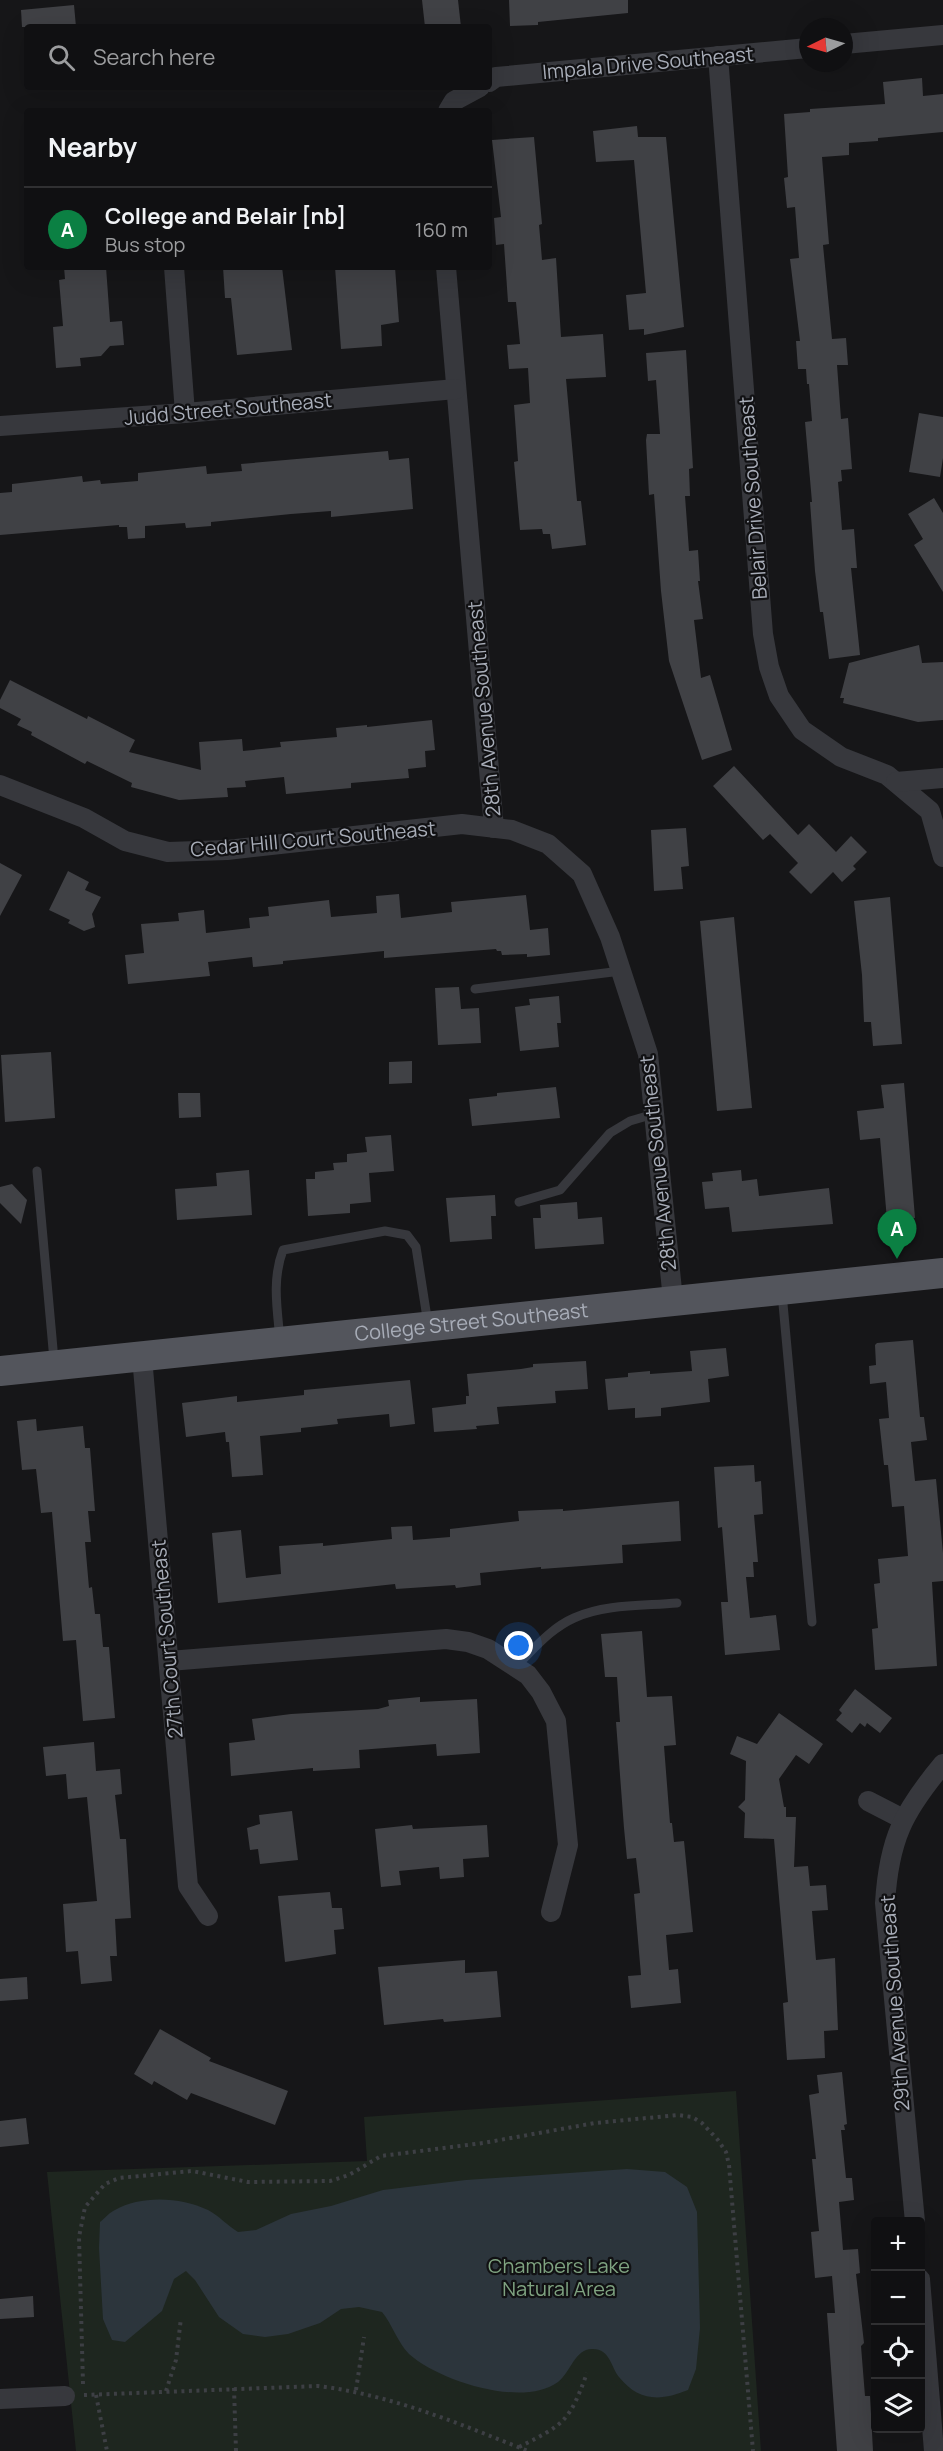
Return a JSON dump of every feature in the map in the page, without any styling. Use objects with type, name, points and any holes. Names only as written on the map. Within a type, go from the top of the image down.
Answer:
[{"type":"main road","name":"College Street Southeast","points":[[0,1371],[943,1273]]},
{"type":"street","points":[[853,43],[943,35]]},
{"type":"street","name":"Impala Drive Southeast","points":[[492,80],[496,77],[578,68],[799,49]]},
{"type":"street","name":"Belair Drive Southeast","points":[[718,56],[763,634],[769,667],[779,696],[801,730],[841,757],[887,775],[930,811],[943,857]]},
{"type":"street","points":[[451,106],[475,90]]},
{"type":"street","points":[[174,270],[185,413]]},
{"type":"street","name":"28th Avenue Southeast","points":[[446,270],[494,828],[512,830],[548,844],[582,874],[610,937],[648,1054],[673,1300]]},
{"type":"street","name":"Judd Street Southeast","points":[[0,426],[185,413],[456,389]]},
{"type":"street","points":[[896,782],[943,778]]},
{"type":"street","name":"Cedar Hill Court Southeast","points":[[0,786],[84,818],[125,841],[168,852],[272,845],[462,824],[494,828]]},
{"type":"street","name":"27th Court Southeast","points":[[142,1357],[188,1886],[208,1916]]},
{"type":"street","points":[[169,1661],[446,1639],[468,1642],[488,1649],[516,1666],[528,1675],[542,1692],[556,1721],[568,1845],[551,1912]]},
{"type":"street","name":"29th Avenue Southeast","points":[[915,2217],[885,1913],[887,1875],[903,1819],[943,1764]]},
{"type":"street","points":[[868,1801],[903,1819]]},
{"type":"street","points":[[924,2325],[934,2451]]},
{"type":"street","points":[[0,2399],[74,2395]]},
{"type":"lane","points":[[475,989],[621,971]]},
{"type":"lane","points":[[519,1202],[560,1190],[610,1133],[630,1121],[654,1114]]},
{"type":"lane","points":[[37,1171],[54,1366]]},
{"type":"lane","points":[[281,1342],[276,1266],[283,1250],[385,1231],[407,1235],[416,1247],[428,1326]]},
{"type":"lane","points":[[782,1290],[812,1622]]},
{"type":"lane","points":[[516,1666],[543,1640],[572,1618],[604,1609],[676,1603]]},
{"type":"path","points":[[528,2451],[442,2417],[356,2390],[318,2386],[74,2395],[79,2237],[85,2206],[105,2184],[119,2178],[192,2171],[248,2182],[330,2181],[349,2175],[381,2156],[483,2143],[595,2123],[678,2115],[692,2117],[702,2123],[718,2140],[726,2152],[729,2165],[753,2451]]},
{"type":"path","points":[[166,2391],[176,2360],[181,2318]]},
{"type":"path","points":[[356,2390],[364,2337]]},
{"type":"path","points":[[518,2447],[548,2432],[570,2415],[586,2373]]},
{"type":"path","points":[[234,2388],[236,2451]]},
{"type":"path","points":[[96,2395],[107,2451]]},
{"type":"green space","name":"Chambers Lake Natural Area","points":[[736,2091],[761,2451],[76,2451],[47,2172],[367,2161],[364,2117]]},
{"type":"shaded area","points":[[627,2169],[665,2172],[687,2187],[697,2212],[700,2328],[696,2369],[688,2390],[678,2394],[651,2397],[634,2391],[619,2377],[607,2355],[593,2349],[577,2356],[558,2382],[543,2389],[503,2392],[460,2382],[423,2364],[409,2354],[382,2312],[359,2307],[341,2309],[320,2323],[288,2334],[265,2337],[243,2334],[219,2317],[195,2280],[186,2271],[174,2279],[162,2311],[125,2342],[112,2340],[103,2319],[99,2248],[100,2222],[125,2205],[149,2200],[186,2202],[212,2212],[238,2232],[256,2230],[291,2214],[331,2206],[383,2190],[466,2180]]},
{"type":"building","points":[[422,0],[458,0],[461,24],[425,24]]},
{"type":"building","points":[[509,0],[628,0],[628,13],[538,22],[538,25],[510,26]]},
{"type":"building","points":[[74,5],[76,24],[24,24],[22,27],[21,10]]},
{"type":"building","points":[[922,78],[923,96],[943,94],[943,132],[849,143],[849,155],[822,157],[829,244],[823,245],[832,339],[846,338],[848,365],[837,365],[841,419],[848,418],[852,469],[841,470],[842,481],[838,482],[842,530],[854,529],[857,568],[851,568],[860,655],[829,659],[815,571],[805,422],[812,421],[809,384],[807,384],[806,369],[798,369],[796,341],[800,341],[790,259],[799,258],[795,207],[787,208],[784,178],[788,177],[784,114],[810,112],[810,109],[885,104],[883,82]]},
{"type":"building","points":[[637,126],[638,137],[666,137],[684,327],[644,335],[644,329],[629,330],[626,295],[646,293],[634,160],[596,162],[593,131]]},
{"type":"building","points":[[534,137],[542,224],[539,225],[542,260],[556,258],[561,337],[603,334],[606,377],[566,379],[577,501],[581,501],[586,545],[552,549],[550,534],[543,534],[542,529],[520,530],[514,462],[518,461],[514,405],[530,403],[528,368],[509,369],[507,345],[520,344],[516,302],[508,302],[504,244],[496,245],[494,218],[501,217],[492,140]]},
{"type":"building","points":[[64,270],[106,270],[110,322],[122,321],[124,345],[110,346],[101,356],[80,358],[81,366],[56,368],[53,327],[63,326],[59,280],[65,279]]},
{"type":"building","points":[[223,270],[282,270],[292,350],[237,355],[231,298],[225,298]]},
{"type":"building","points":[[335,270],[395,270],[399,322],[381,325],[382,346],[341,349]]},
{"type":"building","points":[[686,350],[693,468],[689,469],[690,496],[685,496],[689,551],[698,550],[700,581],[698,581],[703,619],[694,620],[701,678],[710,675],[732,750],[702,760],[669,661],[654,494],[649,495],[646,440],[647,434],[660,434],[656,380],[648,381],[646,353]]},
{"type":"building","points":[[919,413],[943,417],[943,458],[940,477],[909,472]]},
{"type":"building","points":[[388,451],[389,460],[409,458],[413,509],[331,517],[331,511],[291,514],[211,522],[211,526],[186,528],[185,523],[145,526],[145,538],[128,539],[127,527],[119,527],[119,525],[0,535],[0,493],[12,492],[12,484],[82,476],[83,482],[100,480],[101,484],[138,481],[138,473],[206,466],[207,474],[242,471],[241,464]]},
{"type":"building","points":[[934,498],[943,513],[943,592],[914,545],[923,539],[908,514]]},
{"type":"building","points":[[919,645],[922,663],[943,662],[943,720],[918,722],[843,703],[844,698],[840,698],[849,663]]},
{"type":"building","points":[[10,680],[87,719],[88,716],[135,740],[129,752],[201,770],[199,742],[242,739],[243,751],[281,747],[280,742],[337,737],[336,728],[367,725],[367,727],[432,720],[435,750],[425,751],[426,767],[408,769],[409,778],[351,783],[351,788],[286,794],[284,777],[245,781],[246,787],[227,788],[228,797],[179,800],[131,787],[132,783],[87,761],[85,764],[31,735],[32,732],[17,725],[21,719],[0,708],[0,700]]},
{"type":"building","points":[[734,766],[798,835],[809,824],[836,852],[851,836],[867,852],[853,866],[856,869],[842,882],[833,872],[811,894],[789,872],[798,863],[770,834],[763,840],[713,786]]},
{"type":"building","points":[[686,828],[689,866],[681,867],[683,889],[654,891],[651,830]]},
{"type":"building","points":[[0,863],[22,875],[0,916]]},
{"type":"building","points":[[68,871],[89,882],[85,890],[101,897],[92,914],[95,927],[84,931],[68,923],[70,920],[49,910]]},
{"type":"building","points":[[399,894],[401,918],[452,912],[451,902],[526,895],[530,930],[548,928],[550,955],[527,957],[527,954],[502,955],[501,951],[496,949],[384,958],[384,951],[283,961],[283,964],[253,967],[252,957],[208,962],[210,976],[128,984],[125,955],[144,953],[141,924],[179,921],[178,913],[204,910],[206,933],[250,928],[249,918],[269,916],[268,907],[329,900],[331,917],[377,913],[376,896]]},
{"type":"building","points":[[890,897],[902,1044],[873,1046],[871,1022],[864,1022],[862,975],[854,901]]},
{"type":"building","points":[[734,917],[752,1108],[717,1111],[700,921]]},
{"type":"building","points":[[459,987],[461,1009],[479,1008],[481,1043],[438,1045],[435,988]]},
{"type":"building","points":[[559,996],[561,1023],[557,1023],[559,1047],[520,1051],[515,1007],[530,1005],[529,999]]},
{"type":"building","points":[[51,1052],[55,1118],[5,1122],[1,1055]]},
{"type":"building","points":[[412,1061],[412,1083],[389,1084],[389,1062]]},
{"type":"building","points":[[904,1083],[915,1218],[887,1220],[880,1138],[860,1140],[857,1111],[884,1108],[881,1085]]},
{"type":"building","points":[[556,1087],[560,1118],[472,1126],[469,1099],[497,1096],[497,1093]]},
{"type":"building","points":[[178,1093],[200,1093],[201,1117],[179,1118]]},
{"type":"building","points":[[391,1135],[394,1171],[369,1173],[371,1202],[350,1204],[350,1213],[308,1216],[306,1179],[315,1179],[315,1172],[334,1170],[333,1163],[347,1162],[347,1154],[367,1152],[365,1137]]},
{"type":"building","points":[[249,1170],[252,1215],[177,1220],[175,1189],[217,1186],[216,1173]]},
{"type":"building","points":[[741,1170],[742,1181],[757,1179],[759,1196],[829,1188],[833,1224],[732,1232],[729,1207],[705,1209],[702,1182],[713,1181],[712,1173]]},
{"type":"building","points":[[12,1184],[27,1200],[21,1224],[0,1203],[0,1187]]},
{"type":"building","points":[[495,1195],[496,1216],[491,1216],[492,1239],[450,1242],[446,1198]]},
{"type":"building","points":[[577,1202],[578,1219],[602,1217],[604,1244],[535,1249],[533,1218],[541,1218],[540,1205]]},
{"type":"building","points":[[913,1340],[920,1417],[924,1417],[927,1440],[911,1442],[915,1481],[936,1479],[943,1553],[943,1581],[932,1582],[937,1666],[875,1670],[872,1629],[878,1628],[874,1584],[880,1583],[878,1559],[908,1556],[904,1506],[892,1507],[888,1465],[884,1465],[879,1419],[889,1418],[886,1382],[870,1384],[869,1366],[876,1365],[875,1345],[877,1343]]},
{"type":"building","points":[[726,1348],[729,1376],[708,1379],[710,1402],[661,1408],[661,1416],[635,1418],[635,1408],[608,1410],[605,1379],[628,1377],[628,1373],[692,1371],[690,1351]]},
{"type":"building","points":[[586,1361],[588,1389],[555,1391],[556,1403],[497,1407],[499,1424],[476,1426],[477,1429],[434,1432],[432,1408],[466,1404],[466,1396],[469,1396],[467,1374],[521,1369],[533,1367],[533,1364]]},
{"type":"building","points":[[410,1380],[415,1424],[390,1427],[389,1414],[337,1419],[338,1424],[301,1428],[301,1432],[260,1436],[263,1475],[232,1477],[229,1442],[226,1442],[225,1432],[186,1437],[182,1403],[237,1396],[237,1402],[304,1395],[304,1390]]},
{"type":"building","points":[[36,1419],[37,1431],[83,1426],[85,1448],[90,1448],[95,1511],[88,1511],[91,1542],[85,1542],[89,1588],[92,1587],[95,1614],[100,1614],[103,1647],[109,1647],[115,1718],[83,1721],[76,1640],[63,1641],[52,1512],[41,1513],[36,1469],[22,1470],[17,1421]]},
{"type":"building","points":[[754,1465],[755,1482],[761,1481],[763,1514],[754,1515],[758,1562],[753,1562],[754,1577],[746,1577],[750,1618],[776,1615],[780,1650],[725,1655],[721,1602],[728,1602],[722,1527],[718,1528],[714,1467]]},
{"type":"building","points":[[679,1501],[681,1541],[622,1545],[623,1563],[480,1573],[481,1585],[456,1588],[455,1585],[396,1589],[395,1584],[218,1603],[212,1533],[241,1530],[246,1578],[281,1574],[279,1546],[323,1543],[323,1546],[392,1539],[391,1527],[412,1526],[413,1540],[450,1537],[450,1529],[519,1521],[518,1511],[563,1509],[563,1511]]},
{"type":"building","points":[[642,1631],[647,1697],[672,1696],[676,1745],[664,1746],[670,1823],[672,1823],[674,1842],[684,1841],[693,1932],[666,1935],[669,1970],[678,1969],[681,2003],[631,2008],[628,1976],[641,1975],[634,1894],[640,1893],[636,1858],[627,1859],[616,1722],[620,1722],[617,1677],[605,1677],[601,1634]]},
{"type":"building","points":[[855,1689],[892,1718],[880,1733],[867,1723],[865,1727],[860,1723],[852,1733],[836,1720],[842,1713],[839,1710]]},
{"type":"building","points":[[420,1697],[420,1702],[477,1699],[480,1753],[437,1756],[436,1744],[359,1750],[360,1768],[313,1771],[313,1768],[231,1776],[229,1743],[255,1740],[252,1719],[291,1714],[378,1709],[389,1706],[388,1700]]},
{"type":"building","points":[[779,1713],[823,1744],[809,1764],[796,1755],[779,1779],[784,1807],[786,1807],[786,1817],[796,1817],[794,1867],[808,1866],[810,1886],[826,1885],[828,1910],[812,1911],[816,1960],[835,1958],[838,2030],[824,2031],[825,2058],[787,2060],[783,2003],[788,2002],[774,1839],[744,1838],[745,1813],[738,1807],[745,1800],[746,1761],[730,1754],[737,1736],[757,1744]]},
{"type":"building","points":[[94,1742],[96,1771],[120,1769],[122,1794],[115,1795],[120,1839],[126,1839],[131,1918],[115,1919],[117,1956],[110,1956],[112,1981],[81,1984],[78,1951],[66,1952],[63,1904],[97,1901],[87,1797],[68,1799],[66,1774],[46,1776],[43,1747]]},
{"type":"building","points":[[292,1811],[298,1860],[260,1864],[258,1849],[250,1850],[247,1828],[260,1824],[259,1815]]},
{"type":"building","points":[[412,1825],[413,1829],[487,1825],[489,1857],[463,1859],[464,1877],[440,1879],[439,1867],[399,1871],[401,1885],[381,1887],[375,1829]]},
{"type":"building","points":[[330,1892],[332,1908],[342,1908],[344,1929],[334,1930],[336,1954],[285,1962],[278,1896]]},
{"type":"building","points":[[465,1960],[465,1973],[497,1971],[501,2017],[444,2022],[443,2019],[384,2025],[378,1967]]},
{"type":"building","points":[[27,1977],[28,1999],[0,2001],[0,1979]]},
{"type":"building","points":[[160,2029],[211,2058],[209,2061],[288,2091],[275,2125],[191,2093],[187,2100],[154,2081],[152,2085],[134,2074]]},
{"type":"building","points":[[842,2072],[847,2124],[844,2125],[845,2130],[841,2130],[846,2178],[852,2178],[854,2200],[839,2202],[843,2250],[858,2249],[860,2273],[856,2274],[864,2343],[861,2346],[865,2396],[870,2396],[873,2451],[837,2451],[827,2313],[835,2313],[832,2276],[815,2278],[811,2232],[819,2231],[812,2159],[816,2159],[809,2095],[819,2093],[817,2075]]},
{"type":"building","points":[[26,2118],[29,2144],[0,2147],[0,2121]]},
{"type":"building","points":[[33,2296],[34,2317],[0,2319],[0,2299]]},
{"type":"place","name":"College and Belair [nb]","points":[[897,1259]]}]
